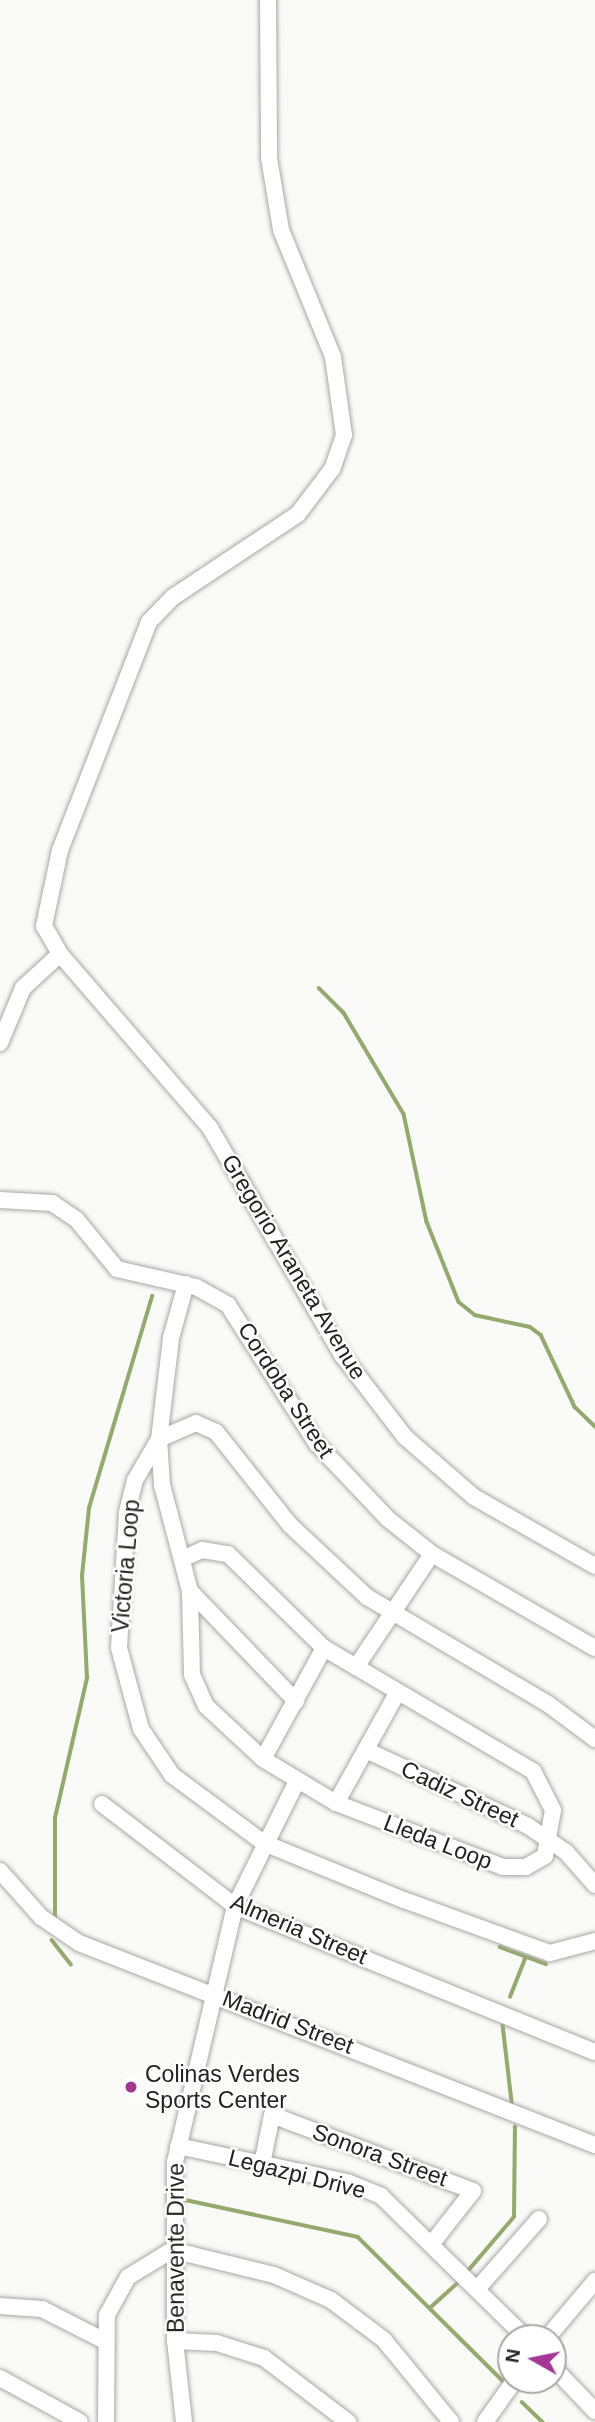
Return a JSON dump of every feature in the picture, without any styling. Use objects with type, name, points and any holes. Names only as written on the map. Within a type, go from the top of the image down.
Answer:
[{"type":"street","name":"Gregorio Araneta Avenue","points":[[268,0],[270,158],[281,230],[333,357],[344,435],[332,469],[298,514],[173,597],[140,638],[52,875],[44,926],[60,954],[210,1128],[342,1354],[405,1437],[474,1497],[595,1566]]},
{"type":"street","points":[[0,1043],[23,988],[60,954]]},
{"type":"street","name":"Cordoba Street","points":[[0,1200],[52,1203],[76,1219],[117,1269],[186,1284],[228,1305],[336,1466],[432,1553],[595,1648]]},
{"type":"street","points":[[159,1439],[171,1338],[186,1284]]},
{"type":"street","points":[[159,1439],[196,1423],[226,1439],[290,1525],[390,1615],[548,1704],[595,1740]]},
{"type":"street","name":"Lleda Loop","points":[[159,1439],[162,1485],[190,1591],[192,1675],[206,1706],[263,1759],[296,1783],[336,1803],[511,1868],[535,1864],[551,1843]]},
{"type":"street","name":"Victoria Loop","points":[[159,1439],[135,1480],[127,1513],[122,1675],[141,1729],[172,1775],[264,1843],[550,1953],[595,1941]]},
{"type":"street","points":[[182,1559],[202,1550],[228,1554],[324,1648],[396,1695],[539,1776],[553,1810],[551,1843]]},
{"type":"street","points":[[356,1667],[432,1553]]},
{"type":"street","points":[[190,1591],[296,1701]]},
{"type":"street","points":[[263,1759],[324,1648]]},
{"type":"street","points":[[336,1803],[396,1695]]},
{"type":"street","name":"Cadiz Street","points":[[366,1750],[496,1809],[551,1843],[595,1885]]},
{"type":"street","name":"Benavente Drive","points":[[184,2422],[175,2341],[172,2250],[178,2146],[235,1906],[296,1783]]},
{"type":"street","name":"Almeria Street","points":[[102,1804],[235,1906],[518,2017],[595,2052]]},
{"type":"street","name":"Madrid Street","points":[[0,1871],[41,1917],[79,1943],[213,1993],[595,2145]]},
{"type":"street","name":"Sonora Street","points":[[262,2164],[272,2115],[473,2191],[433,2242]]},
{"type":"street","name":"Legazpi Drive","points":[[178,2146],[262,2164],[381,2196],[433,2242],[513,2324]]},
{"type":"street","points":[[478,2288],[539,2219]]},
{"type":"street","points":[[106,2422],[103,2340],[107,2315],[128,2277],[172,2250],[274,2275],[331,2300],[384,2340],[451,2422]]},
{"type":"street","points":[[559,2324],[595,2281]]},
{"type":"street","points":[[0,2306],[41,2309],[103,2340]]},
{"type":"street","points":[[175,2341],[217,2343],[264,2358],[348,2422]]},
{"type":"street","points":[[0,2378],[80,2422]]},
{"type":"street","points":[[567,2382],[595,2412]]},
{"type":"street","points":[[485,2422],[506,2394]]},
{"type":"waterway","points":[[319,988],[344,1013],[404,1114],[427,1222],[459,1302],[475,1315],[530,1327],[541,1335],[575,1407],[595,1426]]},
{"type":"waterway","points":[[55,1918],[55,1818],[87,1678],[82,1576],[89,1508],[152,1296]]},
{"type":"waterway","points":[[52,1940],[71,1964]]},
{"type":"waterway","points":[[500,1947],[546,1964]]},
{"type":"waterway","points":[[510,1997],[525,1959]]},
{"type":"waterway","points":[[503,2025],[512,2102]]},
{"type":"waterway","points":[[467,2272],[514,2217],[515,2127]]},
{"type":"waterway","points":[[181,2199],[358,2237],[497,2375]]},
{"type":"waterway","points":[[431,2307],[460,2281]]},
{"type":"waterway","points":[[522,2402],[543,2422]]},
{"type":"place","name":"Colinas Verdes Sports Center","points":[[131,2087]]}]
